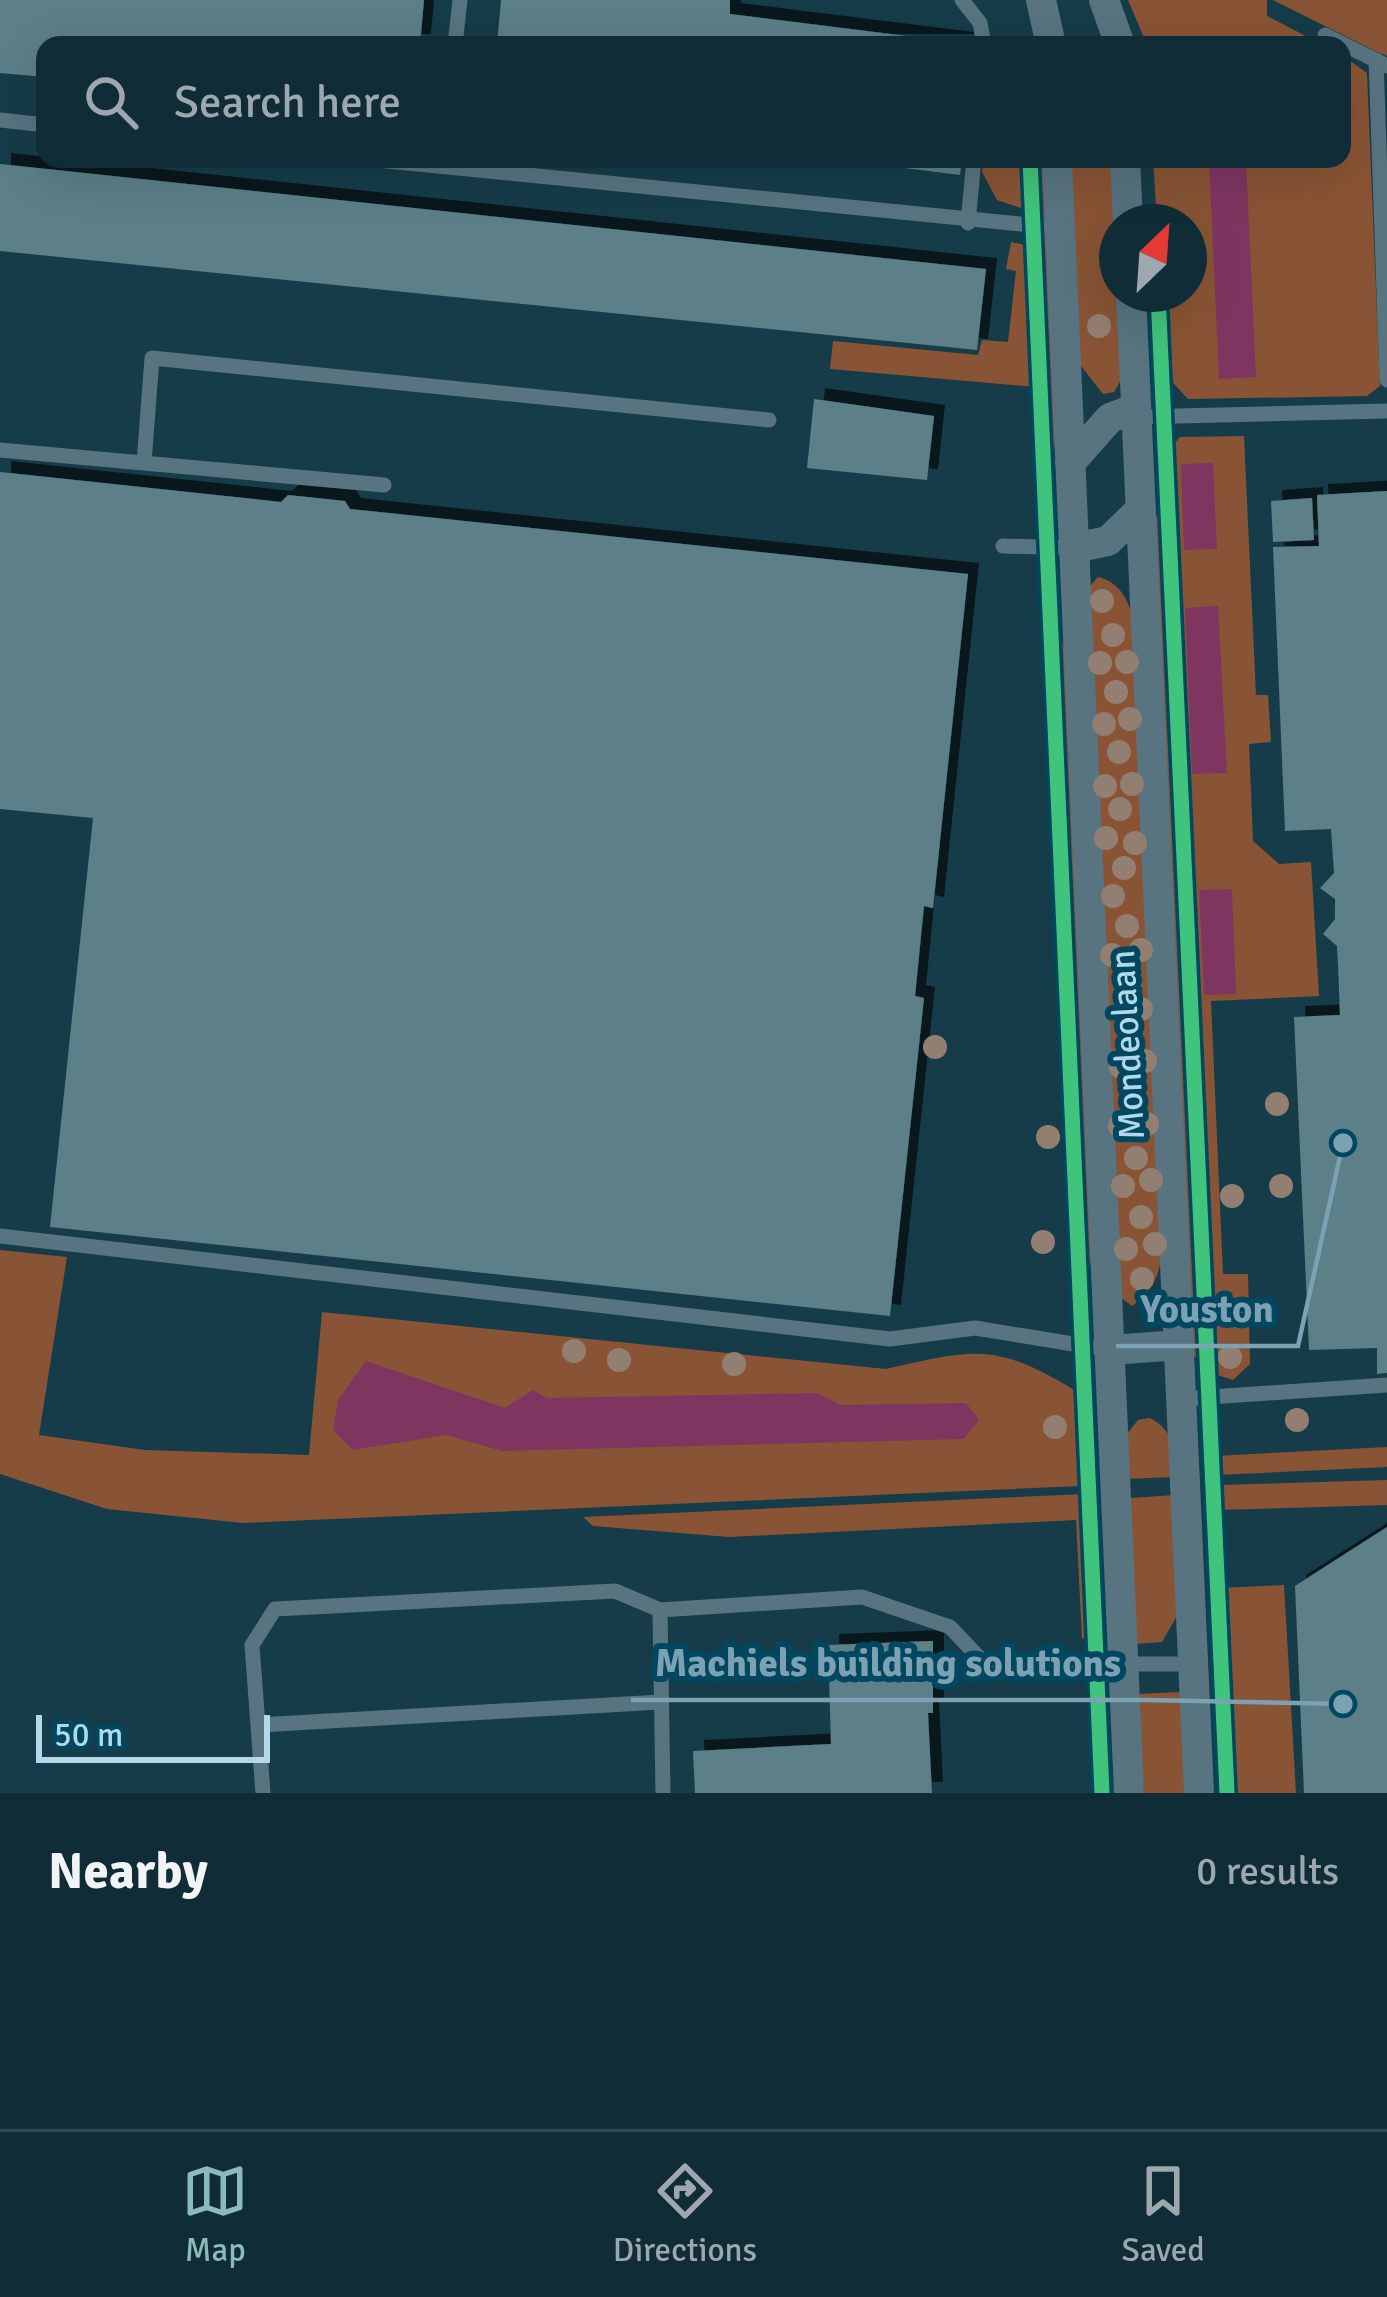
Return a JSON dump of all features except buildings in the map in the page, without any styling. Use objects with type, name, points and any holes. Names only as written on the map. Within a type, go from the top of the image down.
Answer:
[{"type":"street","points":[[1041,0],[1049,36]]},
{"type":"street","points":[[1104,0],[1117,36]]},
{"type":"street","name":"Mondeolaan","points":[[1058,168],[1129,1793]]},
{"type":"street","points":[[1125,168],[1127,204]]},
{"type":"street","name":"Mondeolaan","points":[[1132,312],[1198,1793]]},
{"type":"street","points":[[1070,463],[1110,418],[1136,412]]},
{"type":"street","points":[[1074,548],[1108,541],[1141,509]]},
{"type":"street","points":[[1110,1350],[1178,1345]]},
{"type":"lane","points":[[455,36],[460,0]]},
{"type":"lane","points":[[962,0],[980,23],[982,36]]},
{"type":"lane","points":[[1351,48],[1382,63],[1387,380]]},
{"type":"lane","points":[[0,120],[36,124]]},
{"type":"lane","points":[[485,168],[968,223],[1061,228]]},
{"type":"lane","points":[[968,223],[973,168]]},
{"type":"lane","points":[[144,463],[152,358],[770,420]]},
{"type":"lane","points":[[1136,412],[1387,411]]},
{"type":"lane","points":[[0,449],[384,485]]},
{"type":"lane","points":[[1003,546],[1074,548]]},
{"type":"lane","points":[[0,1236],[890,1339],[975,1328],[1110,1350]]},
{"type":"lane","points":[[1181,1399],[1387,1385]]},
{"type":"lane","points":[[263,1793],[252,1646],[274,1609],[615,1591],[659,1610],[862,1597],[950,1627],[985,1664],[1193,1664]]},
{"type":"lane","points":[[659,1610],[663,1793]]},
{"type":"lane","points":[[258,1725],[662,1702]]},
{"type":"shaded area","points":[[1128,0],[1267,0],[1267,16],[1306,36],[1143,36]]},
{"type":"shaded area","points":[[1273,0],[1387,0],[1387,56]]},
{"type":"shaded area","points":[[1351,61],[1367,73],[1380,386],[1367,396],[1188,399],[1165,374],[1161,312],[1207,312],[1207,204],[1156,204],[1154,168],[1351,168]]},
{"type":"shaded area","points":[[983,168],[1025,168],[1027,210],[997,200]]},
{"type":"shaded area","points":[[1034,168],[1044,168],[1056,432],[1050,481]]},
{"type":"shaded area","points":[[1068,168],[1113,168],[1115,204],[1099,204],[1099,312],[1121,312],[1124,375],[1114,392],[1103,394],[1074,357]]},
{"type":"shaded area","points":[[1209,168],[1246,168],[1256,377],[1219,379]]},
{"type":"shaded area","points":[[1011,242],[1029,246],[1036,387],[830,369],[833,341],[978,355],[982,340],[1008,342],[1016,271],[1006,269]]},
{"type":"shaded area","points":[[1244,436],[1256,695],[1268,695],[1271,742],[1249,744],[1253,841],[1279,864],[1311,862],[1319,996],[1211,1001],[1223,1274],[1248,1274],[1250,1364],[1233,1380],[1211,1373],[1170,449],[1180,437]]},
{"type":"shaded area","points":[[1213,463],[1217,549],[1184,550],[1181,464]]},
{"type":"shaded area","points":[[1163,484],[1202,1362],[1190,1353],[1154,529]]},
{"type":"shaded area","points":[[1098,577],[1121,591],[1133,616],[1163,1242],[1156,1278],[1132,1306],[1120,1297],[1088,588]]},
{"type":"shaded area","points":[[1218,606],[1227,773],[1192,774],[1185,608]]},
{"type":"shaded area","points":[[1054,612],[1068,663],[1091,1262],[1084,1282]]},
{"type":"shaded area","points":[[1232,889],[1236,994],[1204,995],[1199,890]]},
{"type":"shaded area","points":[[0,1250],[67,1257],[39,1435],[145,1450],[309,1455],[322,1312],[886,1369],[964,1354],[1004,1357],[1076,1391],[1080,1486],[243,1523],[107,1509],[0,1474]]},
{"type":"shaded area","points":[[366,1361],[505,1408],[533,1390],[547,1398],[817,1393],[841,1405],[966,1403],[979,1420],[964,1439],[502,1451],[446,1435],[353,1450],[333,1430],[338,1400]]},
{"type":"shaded area","points":[[1150,1418],[1169,1436],[1172,1477],[1125,1479],[1126,1435],[1138,1420]]},
{"type":"shaded area","points":[[1387,1447],[1387,1467],[1216,1475],[1215,1456]]},
{"type":"shaded area","points":[[1387,1480],[1387,1505],[1217,1510],[1217,1485]]},
{"type":"shaded area","points":[[1084,1494],[1089,1636],[1082,1639],[1076,1520],[729,1537],[593,1526],[583,1517]]},
{"type":"shaded area","points":[[1174,1495],[1178,1614],[1162,1642],[1135,1644],[1130,1498]]},
{"type":"shaded area","points":[[1284,1585],[1296,1793],[1231,1793],[1221,1588]]},
{"type":"shaded area","points":[[1182,1692],[1186,1793],[1144,1793],[1137,1694]]},
{"type":"cycle path","points":[[1030,168],[1102,1793]]},
{"type":"cycle path","points":[[1159,312],[1227,1793]]},
{"type":"place","name":"Youston","points":[[1343,1143]]},
{"type":"place","name":"Machiels building solutions","points":[[1343,1704]]}]
